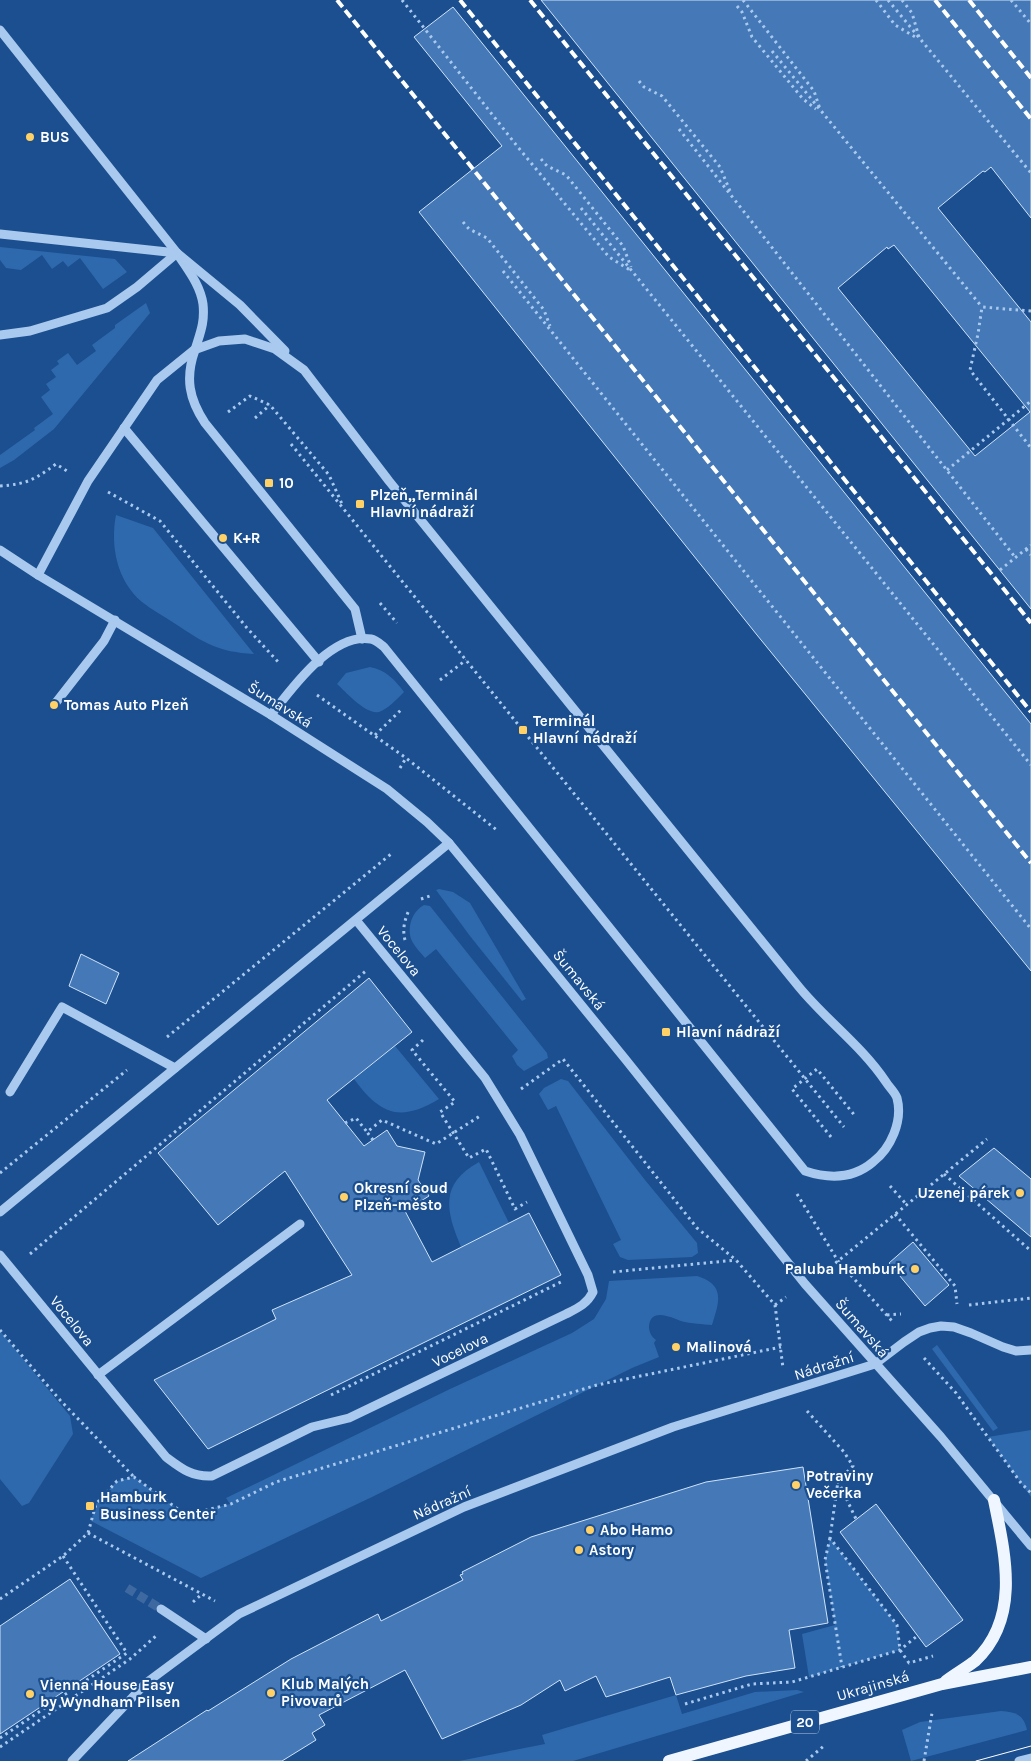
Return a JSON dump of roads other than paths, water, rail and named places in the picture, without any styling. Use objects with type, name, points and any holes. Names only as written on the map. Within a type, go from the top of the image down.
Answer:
[{"type":"main road","points":[[942,1684],[975,1660],[997,1632],[1004,1607],[1007,1577],[994,1500]]},
{"type":"main road","name":"Ukrajinská","points":[[669,1761],[942,1684],[1031,1667]]},
{"type":"street","points":[[0,30],[177,252],[198,285],[204,321],[194,350],[189,379],[190,392],[195,409],[355,609],[362,639]]},
{"type":"street","points":[[0,234],[177,252],[240,305],[304,370],[390,480],[804,993],[880,1072],[896,1097],[898,1115],[895,1132],[887,1148],[874,1162],[862,1170],[849,1175],[819,1176],[805,1171],[384,647],[373,640],[362,639],[346,642],[328,653],[297,681],[271,715]]},
{"type":"street","points":[[0,335],[30,331],[107,308],[137,287],[177,252]]},
{"type":"street","points":[[38,575],[88,481],[157,380],[194,350],[219,341],[245,339],[275,349],[304,370]]},
{"type":"street","points":[[124,428],[318,662]]},
{"type":"street","name":"Šumavská","points":[[0,550],[38,575],[271,715],[386,789],[427,822],[449,843],[620,1052],[805,1284],[994,1500],[1031,1546]]},
{"type":"street","points":[[54,705],[104,641],[115,620]]},
{"type":"street","name":"Vocelova","points":[[0,1212],[449,843]]},
{"type":"street","name":"Vocelova","points":[[0,1255],[166,1457],[187,1472],[200,1477],[212,1476],[312,1427],[349,1418],[566,1314],[589,1300],[593,1292],[588,1275],[520,1135],[485,1078],[356,920]]},
{"type":"street","points":[[10,1092],[62,1007],[175,1068]]},
{"type":"street","points":[[98,1375],[300,1224]]},
{"type":"street","name":"Nádražní","points":[[72,1761],[146,1683],[239,1614],[464,1507],[673,1427],[875,1364],[919,1332],[941,1326],[954,1327],[1016,1351],[1031,1350]]},
{"type":"street","points":[[161,1609],[206,1639]]},
{"type":"street","points":[[1019,1761],[1031,1758]]},
{"type":"tunnel","points":[[127,1588],[161,1609]]},
{"type":"tram line","points":[[976,1761],[1031,1746]]},
{"type":"railway","points":[[337,0],[1031,863]]},
{"type":"railway","points":[[460,0],[1031,712]]},
{"type":"railway","points":[[530,0],[1031,623]]},
{"type":"railway","points":[[935,0],[1031,119]]},
{"type":"railway","points":[[969,0],[1031,78]]},
{"type":"place","name":"BUS","points":[[30,137]]},
{"type":"place","name":"10","points":[[269,483]]},
{"type":"place","name":"Plzeň,,Terminál Hlavní nádraží","points":[[360,504]]},
{"type":"place","name":"K+R","points":[[223,538]]},
{"type":"place","name":"Tomas Auto Plzeň","points":[[54,705]]},
{"type":"place","name":"Terminál Hlavní nádraží","points":[[523,730]]},
{"type":"place","name":"Hlavní nádraží","points":[[666,1032]]},
{"type":"place","name":"Uzenej párek","points":[[1020,1193]]},
{"type":"place","name":"Okresní soud Plzeň-město","points":[[344,1197]]},
{"type":"place","name":"Paluba Hamburk","points":[[915,1269]]},
{"type":"place","name":"Malinová","points":[[676,1347]]},
{"type":"place","name":"Potraviny Večerka","points":[[796,1485]]},
{"type":"place","name":"Hamburk Business Center","points":[[90,1506]]},
{"type":"place","name":"Abo Hamo","points":[[590,1530]]},
{"type":"place","name":"Astory","points":[[579,1550]]},
{"type":"place","name":"Klub Malých Pivovarů","points":[[271,1693]]},
{"type":"place","name":"Vienna House Easy by Wyndham Pilsen","points":[[30,1694]]}]
